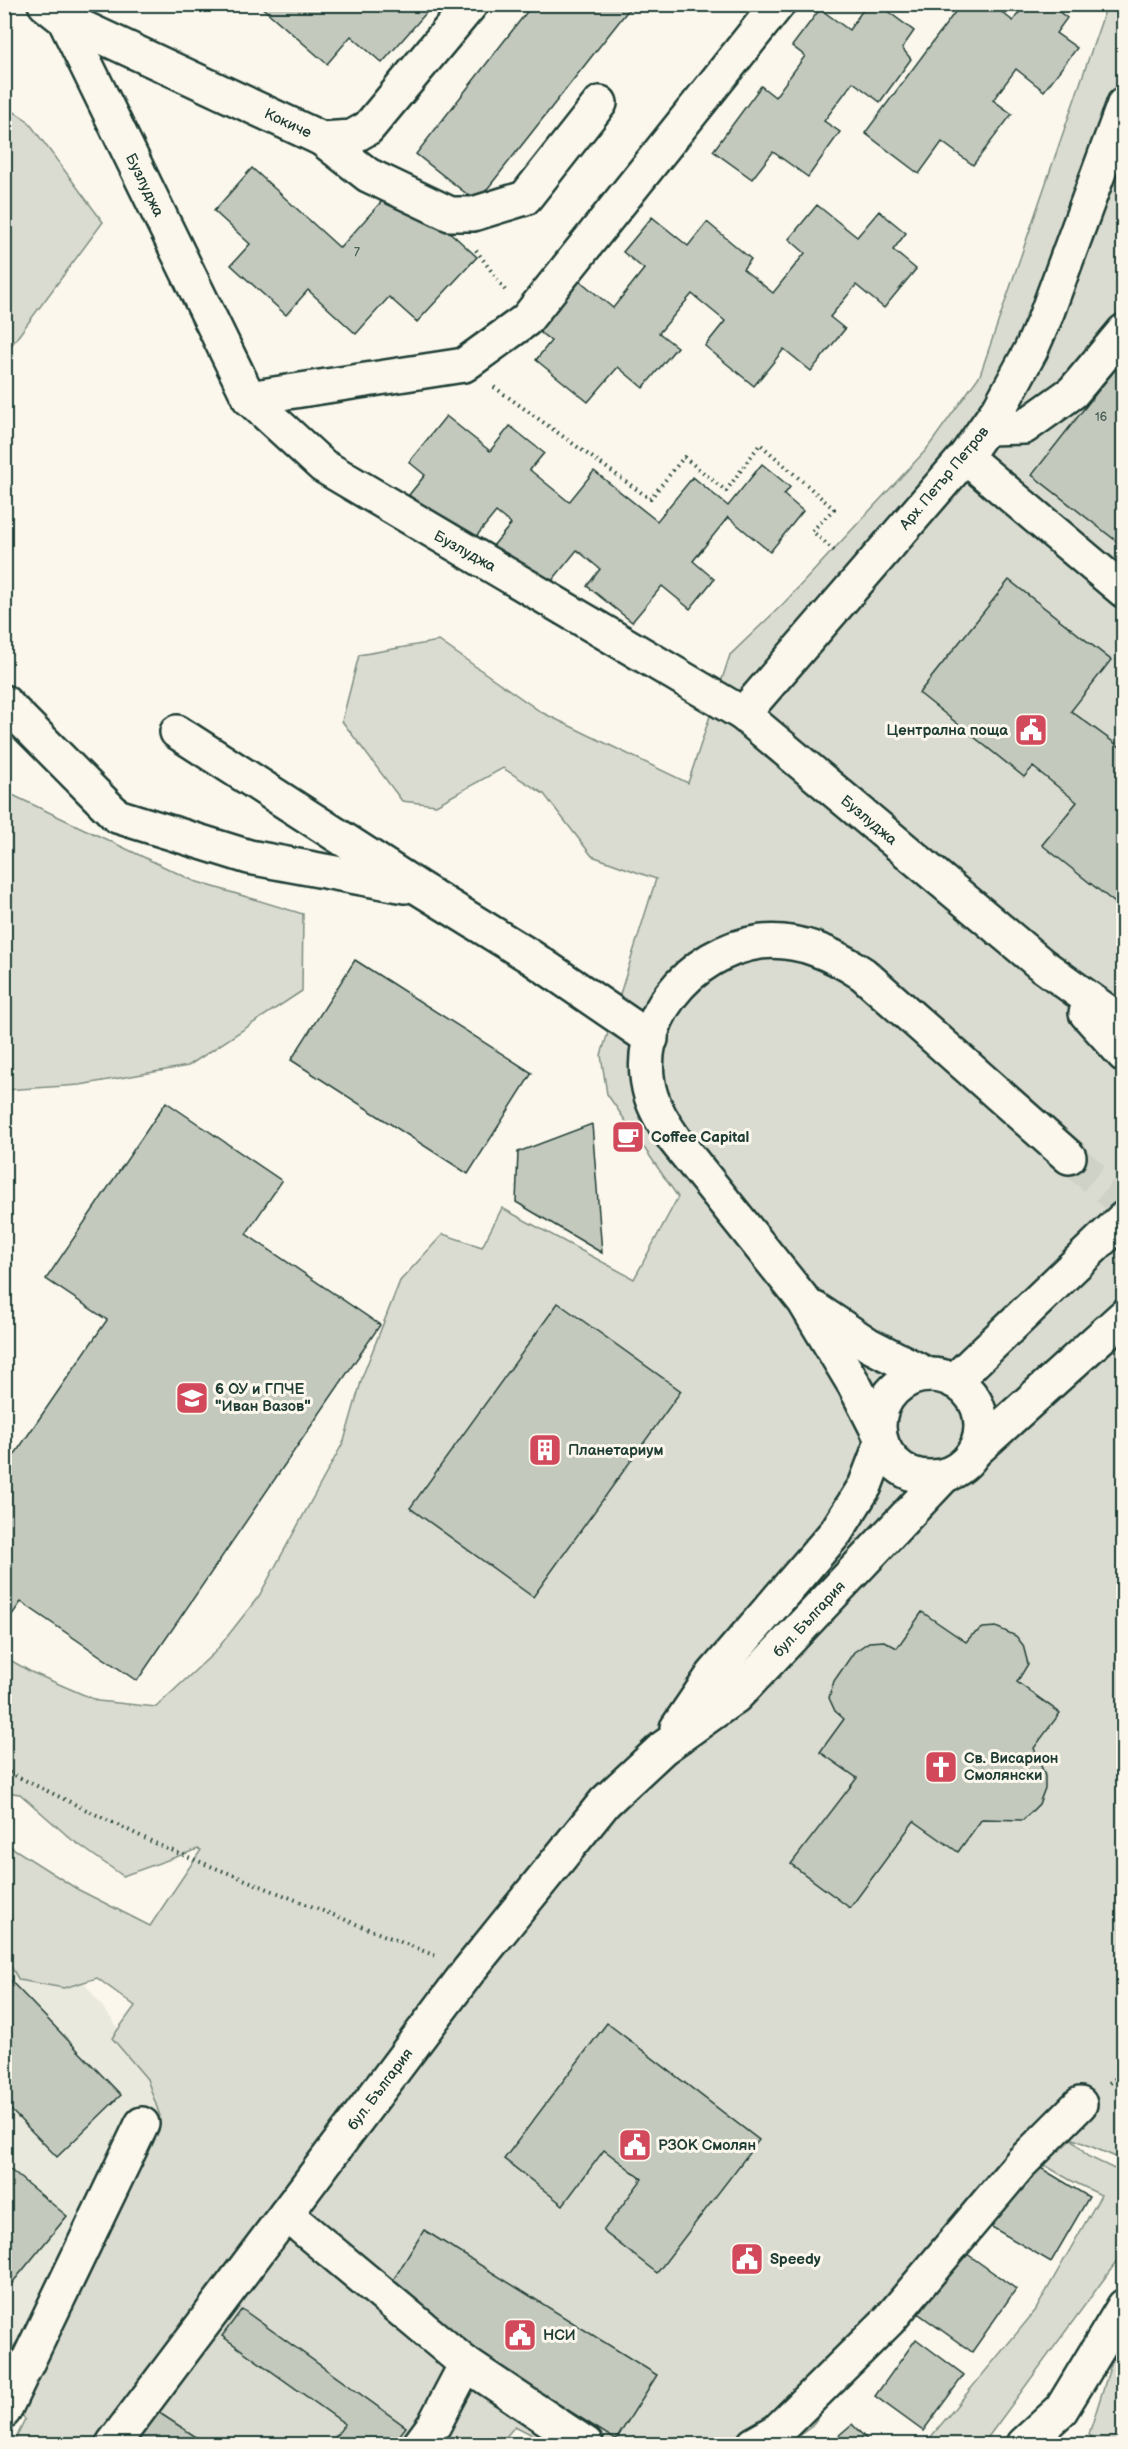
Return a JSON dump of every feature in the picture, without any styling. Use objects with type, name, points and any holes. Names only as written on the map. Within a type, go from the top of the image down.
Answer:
[{"type":"street","name":"Кокиче","points":[[54,12],[322,139],[352,137],[368,128],[471,4]]},
{"type":"street","points":[[249,398],[464,365],[526,320],[778,4]]},
{"type":"street","name":"Бузлуджа","points":[[54,12],[249,398],[323,466],[743,714],[1042,965],[1124,1024]]},
{"type":"street","points":[[322,139],[369,175],[450,214],[472,214],[525,198],[600,103]]},
{"type":"street","name":"Арх. Петър Петров","points":[[743,714],[965,457],[987,428],[1026,360],[1045,318],[1124,104]]},
{"type":"street","points":[[987,428],[1024,427],[1073,392],[1124,331]]},
{"type":"street","points":[[965,457],[1124,591]]},
{"type":"street","points":[[4,702],[117,816],[249,857],[419,888]]},
{"type":"street","points":[[177,732],[419,888],[531,957],[651,1039]]},
{"type":"street","points":[[1069,1156],[863,974],[826,952],[808,946],[762,942],[718,954],[699,966],[668,999],[657,1018],[647,1058],[647,1077],[651,1096],[665,1126],[804,1301],[855,1386],[893,1463],[911,1475],[922,1478],[944,1476],[962,1467],[974,1452],[1124,1316]]},
{"type":"street","name":"Бузлуджа","points":[[1042,965],[1124,1055]]},
{"type":"street","points":[[880,1438],[881,1410],[893,1390],[910,1378],[941,1378],[1114,1226],[1124,1205]]},
{"type":"street","points":[[804,1301],[868,1345],[941,1378],[972,1396],[980,1418],[981,1430],[974,1452]]},
{"type":"street","name":"бул. България","points":[[663,1748],[713,1675],[836,1532],[865,1486],[880,1438]]},
{"type":"street","name":"бул. България","points":[[113,2445],[470,1969],[605,1802],[663,1748],[736,1696],[944,1476]]},
{"type":"street","points":[[754,2445],[777,2431],[889,2320],[1021,2163],[1080,2104]]},
{"type":"street","points":[[4,2411],[142,2124]]},
{"type":"street","points":[[286,2214],[466,2364],[586,2445]]},
{"type":"street","points":[[1024,2445],[1061,2410],[1124,2306]]},
{"type":"street","points":[[420,2445],[434,2425],[466,2364]]},
{"type":"path","points":[[450,214],[526,320]]},
{"type":"path","points":[[464,365],[650,499],[684,458],[726,491],[760,444],[834,509],[812,531],[862,574]]},
{"type":"path","points":[[4,1770],[163,1847],[470,1969]]},
{"type":"shaded area","points":[[1107,5],[1123,5],[1123,2160],[1071,2138],[1087,2156],[1123,2173],[1123,2253],[983,2444],[925,2444],[1035,2311],[1101,2195],[1070,2180],[1014,2147],[811,2427],[787,2444],[550,2444],[515,2426],[500,2444],[13,2444],[25,2420],[23,2416],[5,2420],[5,2358],[98,2233],[146,2153],[160,2116],[147,2079],[112,2038],[135,2006],[97,1978],[64,1988],[19,1980],[7,1960],[11,1918],[5,1910],[5,1843],[77,1889],[150,1926],[201,1850],[198,1849],[123,1876],[71,1839],[20,1794],[5,1792],[5,1657],[31,1672],[98,1701],[156,1707],[215,1652],[259,1596],[344,1441],[363,1375],[400,1281],[443,1234],[482,1247],[502,1208],[634,1279],[678,1197],[607,1094],[601,1055],[656,879],[592,856],[544,794],[503,768],[436,805],[402,801],[342,721],[359,655],[439,641],[541,712],[688,783],[730,655],[783,604],[926,450],[980,375]]},
{"type":"shaded area","points":[[5,106],[27,120],[103,222],[5,354]]},
{"type":"shaded area","points":[[4,791],[194,881],[303,914],[302,991],[188,1066],[80,1085],[5,1090]]},
{"type":"shaded area","points":[[5,1877],[170,2097],[5,2438]]},
{"type":"shaded area","points":[[1123,2326],[1123,2444],[1096,2444],[1089,2434]]},
{"type":"building","points":[[258,4],[434,4],[382,63],[351,36],[327,64]]},
{"type":"building","points":[[533,4],[633,4],[477,202],[416,154]]},
{"type":"building","points":[[867,4],[878,4],[914,31],[902,48],[911,59],[880,102],[853,82],[824,121],[840,132],[808,177],[773,152],[752,179],[713,151],[761,86],[775,97],[805,56],[792,46],[820,9],[849,30]]},
{"type":"building","points":[[961,4],[991,4],[1013,21],[1025,4],[1049,4],[1067,18],[1056,33],[1077,48],[1044,91],[1016,69],[993,100],[1012,114],[973,165],[942,142],[919,174],[865,133]]},
{"type":"building","points":[[252,168],[340,248],[397,184],[477,257],[417,322],[389,297],[356,334],[308,290],[286,315],[231,265],[250,244],[214,211]]},
{"type":"building","points":[[817,205],[857,237],[879,211],[906,233],[893,250],[916,269],[884,308],[856,285],[830,317],[845,329],[811,371],[784,349],[754,386],[705,346],[725,321],[692,294],[659,333],[677,347],[643,388],[618,367],[588,402],[536,360],[551,341],[533,327],[574,276],[613,308],[644,269],[623,252],[652,217],[688,246],[707,222],[751,259],[743,269],[773,293],[805,253],[789,239]]},
{"type":"building","points":[[1124,358],[1124,547],[1032,475]]},
{"type":"building","points":[[446,416],[490,451],[510,426],[544,453],[530,470],[569,502],[594,471],[657,521],[693,477],[728,506],[762,464],[790,487],[784,495],[803,511],[770,552],[728,517],[693,561],[714,579],[690,609],[662,586],[632,622],[587,586],[600,569],[577,550],[546,588],[493,546],[511,524],[496,512],[470,544],[409,495],[425,475],[409,462]]},
{"type":"building","name":"Централна поща","points":[[1009,580],[1111,660],[1071,711],[1124,750],[1124,910],[1042,845],[1077,802],[1033,767],[1024,777],[919,693]]},
{"type":"building","points":[[355,960],[532,1073],[468,1174],[291,1060]]},
{"type":"building","name":"6 ОУ и ГПЧЕ \"Иван Вазов\"","points":[[166,1102],[282,1181],[246,1234],[380,1325],[137,1681],[21,1602],[4,1626],[4,1470],[107,1320],[46,1279]]},
{"type":"building","points":[[592,1124],[602,1253],[516,1202],[518,1152]]},
{"type":"building","name":"Планетариум","points":[[558,1303],[681,1391],[533,1597],[410,1508]]},
{"type":"building","name":"Св. Висарион Смолянски","points":[[922,1612],[966,1642],[983,1628],[996,1627],[1016,1636],[1023,1645],[1028,1664],[1017,1682],[1060,1713],[1034,1748],[1045,1776],[1045,1788],[1039,1804],[1023,1820],[982,1819],[958,1852],[914,1821],[850,1908],[791,1864],[857,1778],[820,1752],[844,1719],[835,1711],[829,1698],[834,1681],[854,1652],[869,1642],[884,1641],[897,1648]]},
{"type":"building","points":[[4,1974],[121,2095],[57,2157],[4,2103]]},
{"type":"building","name":"РЗОК Смолян","points":[[607,2023],[759,2140],[657,2273],[603,2231],[642,2179],[604,2150],[563,2205],[504,2159]]},
{"type":"building","points":[[1029,2161],[1089,2197],[1051,2262],[990,2226]]},
{"type":"building","points":[[8,2168],[67,2216],[4,2293],[4,2172]]},
{"type":"building","name":"НСИ","points":[[424,2230],[657,2375],[616,2440],[384,2295]]},
{"type":"building","points":[[963,2251],[1016,2289],[972,2352],[919,2314]]},
{"type":"building","points":[[242,2309],[406,2427],[393,2444],[330,2444],[345,2424],[222,2336]]},
{"type":"building","points":[[916,2339],[964,2375],[923,2431],[875,2396]]},
{"type":"building","points":[[158,2412],[207,2444],[136,2444]]},
{"type":"building","points":[[852,2424],[871,2444],[829,2444]]},
{"type":"tunnel","points":[[1069,1157],[1124,1203]]},
{"type":"place","name":"Централна поща","points":[[1031,730]]},
{"type":"place","name":"Coffee Capital","points":[[628,1137]]},
{"type":"place","name":"6 ОУ и ГПЧЕ \"Иван Вазов\"","points":[[192,1398]]},
{"type":"place","name":"Планетариум","points":[[545,1450]]},
{"type":"place","name":"Св. Висарион Смолянски","points":[[941,1767]]},
{"type":"place","name":"РЗОК Смолян","points":[[635,2145]]},
{"type":"place","name":"Speedy","points":[[747,2259]]},
{"type":"place","name":"НСИ","points":[[520,2335]]}]
